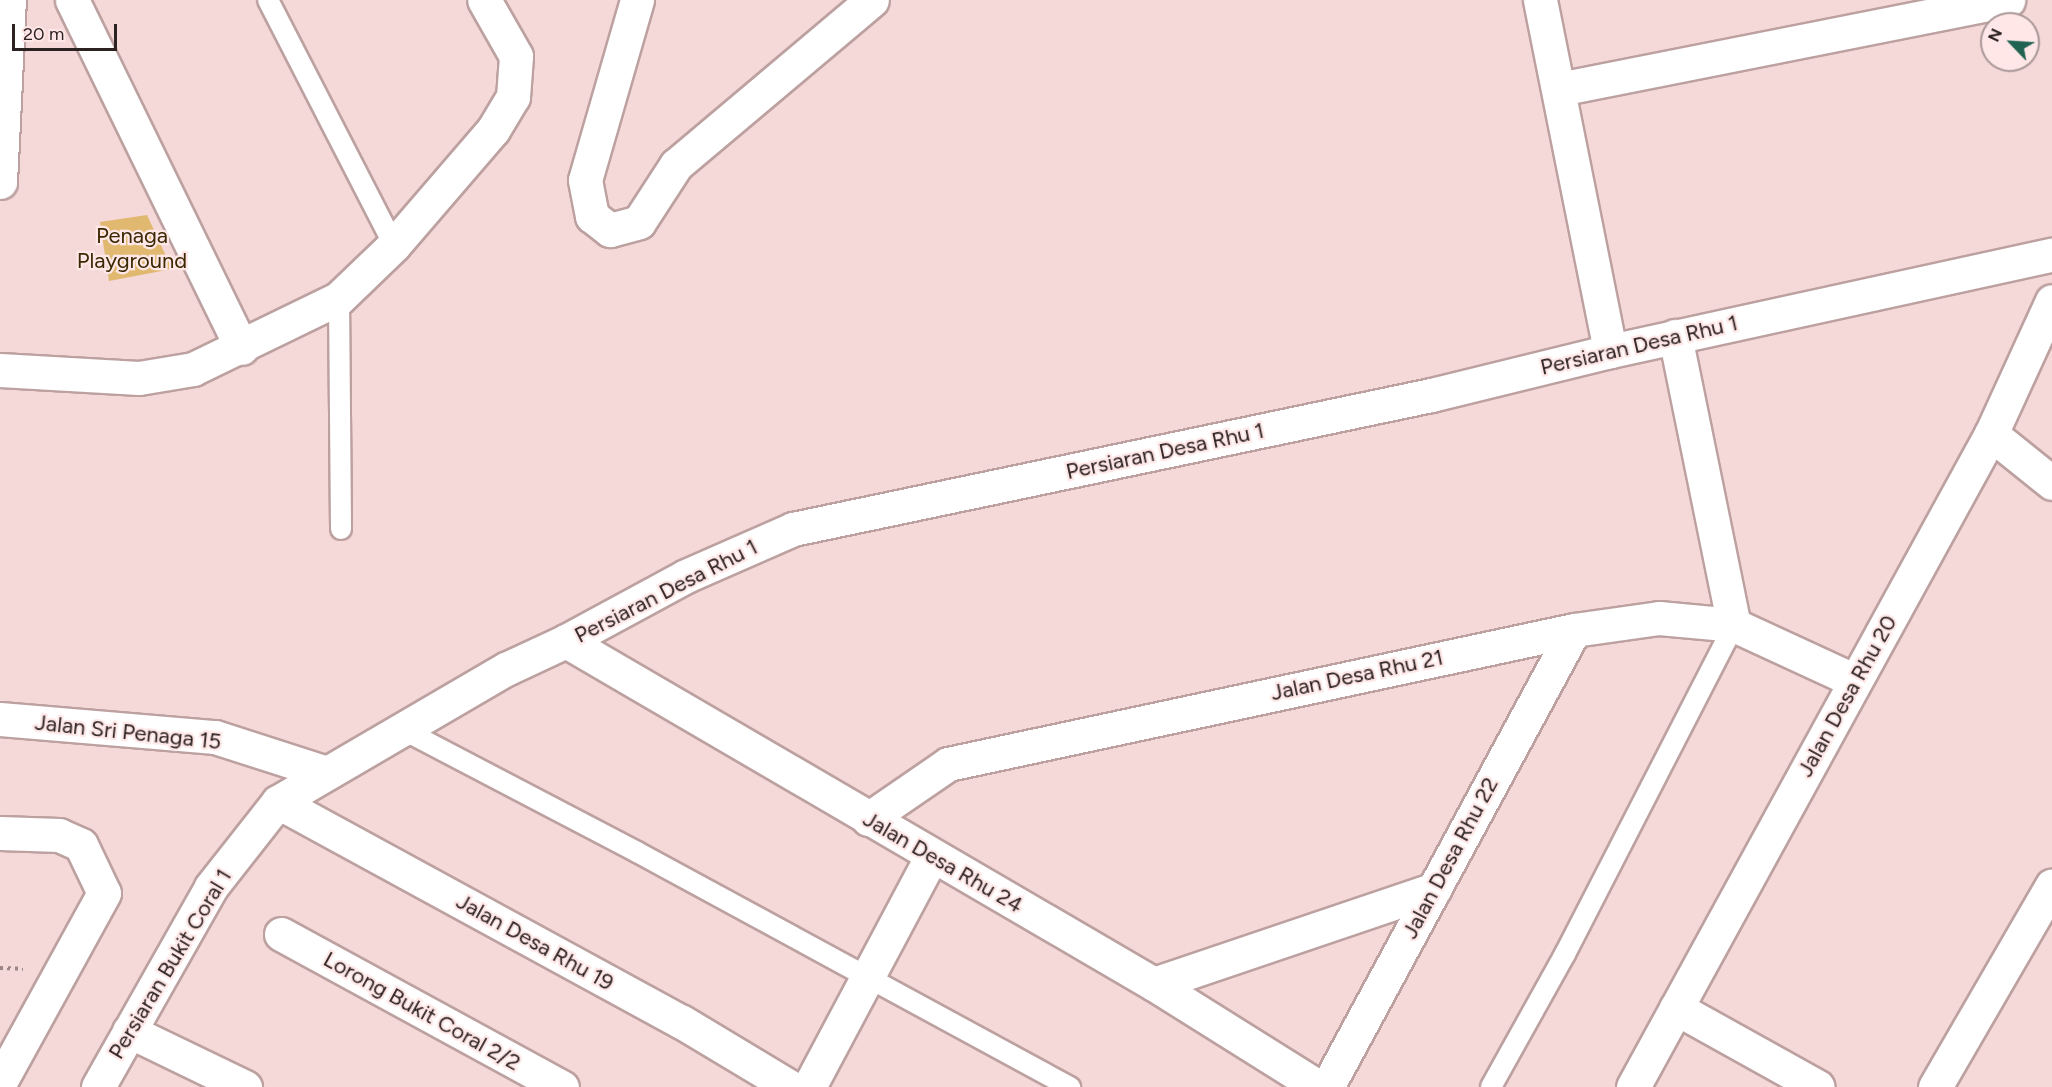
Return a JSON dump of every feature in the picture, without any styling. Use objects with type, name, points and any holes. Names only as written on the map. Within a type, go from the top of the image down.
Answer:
[{"type":"street","points":[[0,182],[9,0]]},
{"type":"street","points":[[72,0],[242,348]]},
{"type":"street","points":[[0,370],[139,378],[193,369],[242,348],[339,298],[394,245],[493,130],[513,97],[516,56],[484,0]]},
{"type":"street","points":[[637,0],[585,180],[591,216],[610,230],[639,222],[676,165],[872,0]]},
{"type":"street","points":[[1540,0],[1610,351]]},
{"type":"street","points":[[1559,89],[2008,0]]},
{"type":"street","name":"Persiaran Desa Rhu 1","points":[[324,772],[506,669],[566,641],[686,576],[793,529],[1419,397],[1676,336],[2052,255]]},
{"type":"street","name":"Jalan Desa Rhu 20","points":[[1633,1087],[1991,434],[2052,301]]},
{"type":"street","points":[[1676,336],[1734,625]]},
{"type":"street","points":[[1991,434],[2052,483]]},
{"type":"street","name":"Jalan Desa Rhu 21","points":[[868,819],[948,764],[1574,630],[1659,618],[1734,625],[1855,681]]},
{"type":"street","name":"Jalan Desa Rhu 22","points":[[1327,1087],[1574,630]]},
{"type":"street","name":"Jalan Desa Rhu 24","points":[[566,641],[1154,984],[1318,1087]]},
{"type":"street","name":"Jalan Sri Penaga 15","points":[[0,720],[215,737],[324,772]]},
{"type":"street","name":"Persiaran Bukit Coral 1","points":[[98,1087],[211,887],[278,802],[324,772]]},
{"type":"street","name":"Jalan Desa Rhu 19","points":[[278,802],[682,1022],[790,1087]]},
{"type":"street","points":[[0,833],[58,835],[81,845],[105,893],[0,1082]]},
{"type":"street","points":[[809,1087],[864,977],[932,856]]},
{"type":"street","points":[[1154,984],[1434,889]]},
{"type":"street","points":[[1935,1087],[2049,898]]},
{"type":"street","name":"Lorong Bukit Coral 2/2","points":[[281,934],[562,1087]]},
{"type":"street","points":[[1676,1008],[1818,1087]]},
{"type":"street","points":[[129,1031],[245,1087]]},
{"type":"lane","points":[[268,0],[394,245]]},
{"type":"lane","points":[[339,298],[341,529]]},
{"type":"lane","points":[[1491,1087],[1565,954],[1734,625]]},
{"type":"lane","points":[[400,728],[638,852],[864,977],[1070,1087]]},
{"type":"green space","name":"Penaga Playground","points":[[147,215],[172,269],[109,281],[100,222]]}]
